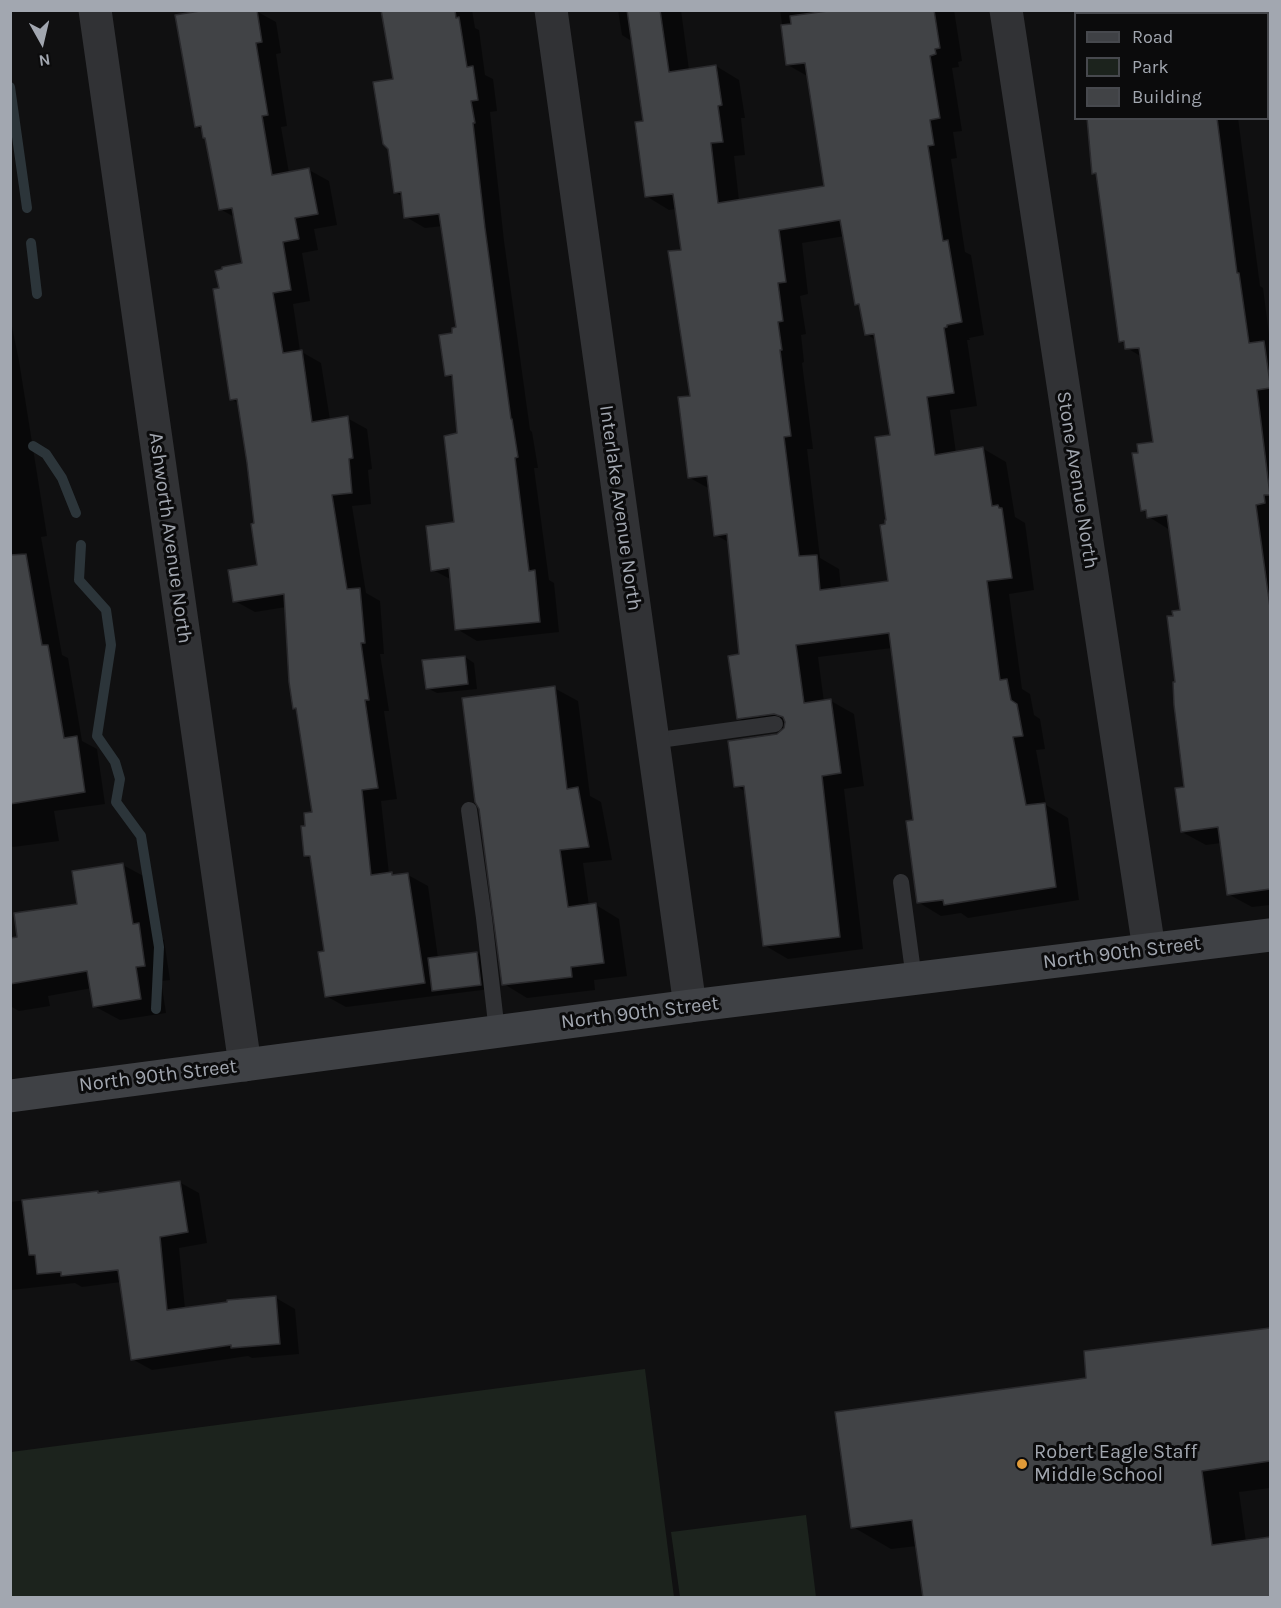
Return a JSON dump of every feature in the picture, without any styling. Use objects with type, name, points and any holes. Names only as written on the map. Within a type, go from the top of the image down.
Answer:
[{"type":"street","name":"Ashworth Avenue North","points":[[95,10],[245,1065]]},
{"type":"street","name":"Interlake Avenue North","points":[[551,10],[690,1006]]},
{"type":"street","name":"Stone Avenue North","points":[[1006,10],[1149,949]]},
{"type":"street","name":"North 90th Street","points":[[10,1096],[690,1006],[1270,935]]},
{"type":"lane","points":[[652,741],[776,724]]},
{"type":"lane","points":[[469,810],[497,1032]]},
{"type":"lane","points":[[901,882],[914,979]]},
{"type":"green space","points":[[645,1369],[674,1597],[11,1597],[11,1452]]},
{"type":"green space","points":[[806,1515],[816,1597],[680,1597],[671,1532]]},
{"type":"building","points":[[206,10],[257,10],[262,42],[256,43],[268,115],[262,116],[272,175],[309,168],[318,214],[295,218],[299,239],[283,242],[291,290],[273,293],[283,353],[302,350],[312,422],[348,416],[353,458],[349,459],[352,493],[332,495],[347,589],[360,588],[365,643],[361,643],[369,700],[365,700],[378,788],[362,790],[371,875],[392,872],[392,875],[408,873],[425,983],[325,997],[318,952],[324,951],[310,856],[304,856],[301,826],[305,826],[304,813],[312,812],[296,708],[293,709],[289,682],[284,594],[233,602],[228,570],[257,565],[251,524],[254,523],[247,463],[237,399],[230,400],[213,289],[219,288],[215,271],[222,267],[242,263],[232,208],[219,210],[205,138],[203,138],[201,126],[195,127],[175,15]]},
{"type":"building","points":[[381,10],[455,10],[456,18],[459,17],[467,67],[473,66],[478,100],[471,101],[485,228],[518,457],[515,458],[529,571],[535,570],[540,622],[455,630],[449,568],[431,571],[426,526],[454,522],[444,436],[457,433],[452,375],[445,376],[439,335],[452,333],[452,328],[456,327],[439,214],[404,218],[401,192],[394,193],[388,149],[383,144],[373,82],[393,79]]},
{"type":"building","points":[[627,10],[660,10],[669,72],[716,65],[722,105],[718,106],[723,142],[711,143],[718,203],[824,186],[805,63],[786,65],[781,25],[791,24],[790,16],[835,10],[934,10],[940,48],[935,49],[936,54],[930,56],[940,118],[930,120],[934,145],[928,146],[943,241],[948,240],[962,322],[947,325],[944,328],[954,393],[927,397],[935,455],[983,447],[992,506],[998,505],[1002,508],[1012,578],[987,581],[1000,680],[1007,679],[1011,700],[1017,704],[1023,736],[1013,737],[1026,805],[1045,803],[1056,887],[944,905],[943,900],[917,903],[906,821],[913,820],[889,633],[796,645],[804,703],[831,699],[841,773],[822,776],[840,937],[763,946],[744,786],[734,787],[728,741],[777,734],[784,728],[785,722],[783,717],[774,714],[737,719],[728,656],[739,654],[727,534],[714,536],[707,476],[688,478],[678,397],[690,396],[668,251],[681,250],[673,194],[645,197],[635,122],[643,121]],"holes":[[[840,220],[855,305],[859,304],[865,335],[874,334],[890,435],[875,437],[886,520],[885,524],[880,525],[888,581],[820,590],[817,555],[799,556],[784,437],[791,436],[778,322],[783,321],[778,283],[786,282],[779,230]]]},
{"type":"building","points":[[1087,120],[1217,120],[1237,273],[1239,273],[1249,343],[1264,341],[1270,383],[1270,388],[1257,390],[1270,495],[1264,495],[1265,503],[1256,505],[1270,607],[1270,889],[1227,895],[1218,827],[1181,832],[1175,788],[1184,787],[1174,705],[1173,682],[1175,682],[1167,616],[1173,616],[1172,611],[1180,610],[1167,515],[1147,518],[1146,510],[1141,511],[1132,453],[1138,453],[1137,444],[1153,442],[1139,348],[1125,349],[1124,341],[1119,342],[1096,173],[1092,174]]},
{"type":"building","points":[[26,554],[42,645],[48,645],[64,738],[77,736],[85,792],[10,804],[10,555]]},
{"type":"building","points":[[465,656],[468,684],[426,689],[422,660]]},
{"type":"building","points":[[555,686],[567,789],[578,787],[589,847],[560,850],[568,907],[596,903],[604,963],[571,967],[572,977],[502,985],[462,698]]},
{"type":"building","points":[[123,863],[133,924],[139,923],[145,966],[136,967],[141,999],[93,1007],[87,971],[10,984],[10,938],[17,937],[14,913],[77,904],[72,871]]},
{"type":"building","points":[[477,952],[481,985],[432,991],[428,958]]},
{"type":"building","points":[[180,1181],[188,1232],[160,1237],[167,1310],[227,1302],[227,1300],[276,1296],[280,1344],[231,1348],[231,1345],[131,1360],[118,1270],[61,1276],[61,1272],[37,1274],[35,1255],[29,1255],[22,1200],[98,1191],[98,1193]]},
{"type":"building","name":"Robert Eagle Staff Middle School","points":[[1270,1328],[1270,1461],[1202,1471],[1212,1545],[1270,1537],[1270,1598],[923,1598],[912,1520],[851,1528],[835,1412],[1086,1378],[1084,1351]]},
{"type":"waterway","points":[[10,87],[27,208]]},
{"type":"waterway","points":[[31,243],[37,294]]},
{"type":"waterway","points":[[33,446],[46,454],[62,478],[76,513]]},
{"type":"waterway","points":[[81,545],[79,580],[106,610],[111,645],[97,736],[115,762],[120,779],[116,802],[141,836],[159,947],[156,1009]]},
{"type":"place","name":"Robert Eagle Staff Middle School","points":[[1022,1464]]}]
